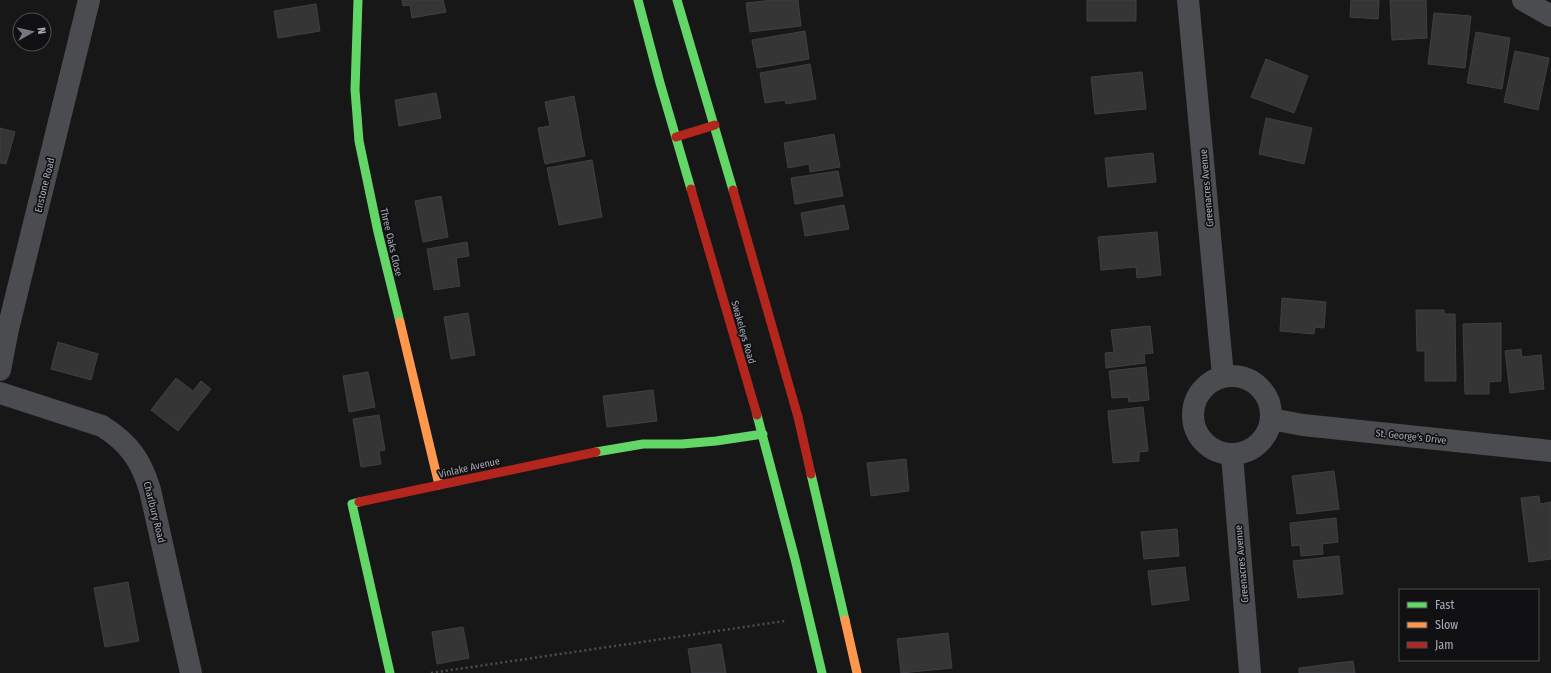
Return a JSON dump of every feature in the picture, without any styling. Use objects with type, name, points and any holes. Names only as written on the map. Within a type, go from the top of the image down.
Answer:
[{"type":"main road","name":"Three Oaks Close","points":[[358,0],[355,90],[359,140],[378,232],[439,485]]},
{"type":"main road","name":"Swakeleys Road","points":[[638,0],[676,137],[763,434],[810,617],[822,673]]},
{"type":"main road","points":[[677,0],[715,125],[798,417],[857,673]]},
{"type":"main road","points":[[676,137],[715,125]]},
{"type":"main road","name":"Vinlake Avenue","points":[[390,673],[352,504],[604,450],[643,444],[682,444],[716,441],[763,434]]},
{"type":"street","name":"Enstone Road","points":[[0,370],[4,327],[89,0]]},
{"type":"street","name":"Greenacres Avenue","points":[[1188,0],[1223,376]]},
{"type":"street","points":[[1523,0],[1551,16]]},
{"type":"street","points":[[1223,376],[1244,377],[1254,382],[1268,398],[1271,409],[1271,419],[1268,430],[1262,440],[1254,448],[1243,453],[1221,453],[1210,448],[1196,431],[1192,420],[1196,397],[1203,388],[1212,381],[1223,376]]},
{"type":"street","name":"Charlbury Road","points":[[0,393],[102,426],[115,434],[126,444],[137,458],[145,474],[150,490],[192,673]]},
{"type":"street","name":"St. George's Drive","points":[[1271,419],[1310,426],[1551,451]]},
{"type":"street","name":"Greenacres Avenue","points":[[1232,454],[1250,673]]},
{"type":"path","points":[[431,673],[810,617]]},
{"type":"building","points":[[402,0],[443,0],[446,12],[412,18],[410,5],[403,6]]},
{"type":"building","points":[[773,0],[798,0],[801,26],[750,32],[746,3]]},
{"type":"building","points":[[1087,0],[1136,0],[1136,21],[1087,21]]},
{"type":"building","points":[[1351,0],[1379,0],[1378,19],[1350,17]]},
{"type":"building","points":[[1390,0],[1426,0],[1427,38],[1392,40]]},
{"type":"building","points":[[316,4],[320,31],[278,38],[274,11]]},
{"type":"building","points":[[1434,13],[1471,16],[1465,68],[1428,64]]},
{"type":"building","points":[[805,31],[809,59],[757,68],[752,40]]},
{"type":"building","points":[[1476,32],[1510,38],[1502,89],[1467,83]]},
{"type":"building","points":[[1515,51],[1549,58],[1538,110],[1504,102]]},
{"type":"building","points":[[1266,59],[1308,76],[1294,113],[1251,97]]},
{"type":"building","points":[[810,64],[816,99],[786,104],[785,100],[765,103],[760,73]]},
{"type":"building","points":[[1142,72],[1146,109],[1095,114],[1091,77]]},
{"type":"building","points":[[436,93],[441,118],[399,126],[395,100]]},
{"type":"building","points":[[574,96],[585,156],[545,164],[538,128],[550,126],[545,102]]},
{"type":"building","points":[[1266,118],[1312,128],[1304,164],[1259,154]]},
{"type":"building","points":[[0,128],[15,132],[6,164],[0,163]]},
{"type":"building","points":[[834,134],[840,167],[810,172],[809,164],[788,168],[784,143]]},
{"type":"building","points":[[1153,153],[1156,182],[1108,187],[1105,158]]},
{"type":"building","points":[[592,160],[602,217],[559,225],[547,168]]},
{"type":"building","points":[[838,171],[843,196],[795,204],[791,178]]},
{"type":"building","points":[[441,196],[448,237],[423,242],[415,201]]},
{"type":"building","points":[[844,205],[849,229],[805,236],[801,213]]},
{"type":"building","points":[[1157,232],[1161,275],[1137,278],[1136,267],[1101,270],[1098,237]]},
{"type":"building","points":[[467,242],[469,256],[456,258],[460,286],[434,290],[427,249]]},
{"type":"building","points":[[1282,298],[1326,302],[1324,328],[1315,327],[1314,334],[1280,331]]},
{"type":"building","points":[[1416,310],[1444,310],[1444,314],[1455,314],[1456,381],[1425,381],[1425,351],[1417,351]]},
{"type":"building","points":[[468,313],[475,355],[451,359],[444,317]]},
{"type":"building","points":[[1501,323],[1501,381],[1489,382],[1489,394],[1465,394],[1463,324]]},
{"type":"building","points":[[1150,326],[1153,353],[1144,354],[1145,363],[1106,368],[1105,353],[1114,352],[1111,330]]},
{"type":"building","points":[[58,342],[98,354],[91,380],[51,369]]},
{"type":"building","points":[[1521,349],[1522,357],[1541,355],[1544,389],[1510,393],[1505,351]]},
{"type":"building","points":[[1146,367],[1149,400],[1129,402],[1128,397],[1112,398],[1109,371]]},
{"type":"building","points":[[368,372],[375,407],[349,412],[343,376]]},
{"type":"building","points":[[176,378],[193,391],[201,381],[211,389],[178,431],[151,410]]},
{"type":"building","points":[[653,390],[657,421],[607,427],[603,396]]},
{"type":"building","points":[[1143,407],[1148,451],[1139,452],[1139,461],[1113,463],[1108,411]]},
{"type":"building","points":[[379,415],[385,450],[379,451],[381,464],[361,467],[353,419]]},
{"type":"building","points":[[906,459],[909,491],[871,496],[867,463]]},
{"type":"building","points":[[1334,471],[1339,509],[1297,514],[1292,476]]},
{"type":"building","points":[[1539,496],[1540,504],[1551,502],[1551,559],[1529,562],[1521,498]]},
{"type":"building","points":[[1336,518],[1338,542],[1322,544],[1323,554],[1301,556],[1300,545],[1292,546],[1290,523]]},
{"type":"building","points":[[1177,529],[1179,556],[1144,559],[1141,532]]},
{"type":"building","points":[[1339,556],[1343,594],[1298,598],[1293,561]]},
{"type":"building","points":[[1185,567],[1189,600],[1152,605],[1148,571]]},
{"type":"building","points":[[128,582],[139,641],[105,647],[94,588]]},
{"type":"building","points":[[463,627],[469,658],[437,664],[432,632]]},
{"type":"building","points":[[948,633],[952,668],[901,673],[897,639]]},
{"type":"building","points":[[721,644],[726,673],[692,673],[688,649]]},
{"type":"building","points":[[1353,661],[1355,673],[1299,673],[1299,668]]},
{"type":"traffic: fast","points":[[358,0],[355,90],[359,141],[378,232],[400,322]]},
{"type":"traffic: fast","points":[[638,0],[660,83],[691,189]]},
{"type":"traffic: fast","points":[[677,0],[733,190]]},
{"type":"traffic: fast","points":[[757,415],[795,559],[822,673]]},
{"type":"traffic: fast","points":[[596,452],[643,444],[682,444],[763,434]]},
{"type":"traffic: fast","points":[[811,474],[845,620]]},
{"type":"traffic: fast","points":[[359,502],[352,504],[390,673]]},
{"type":"traffic: slow","points":[[400,322],[439,485]]},
{"type":"traffic: slow","points":[[845,620],[857,673]]},
{"type":"traffic: jam","points":[[676,137],[715,125]]},
{"type":"traffic: jam","points":[[691,189],[757,415]]},
{"type":"traffic: jam","points":[[733,190],[798,417],[811,474]]},
{"type":"traffic: jam","points":[[359,502],[596,452]]}]
